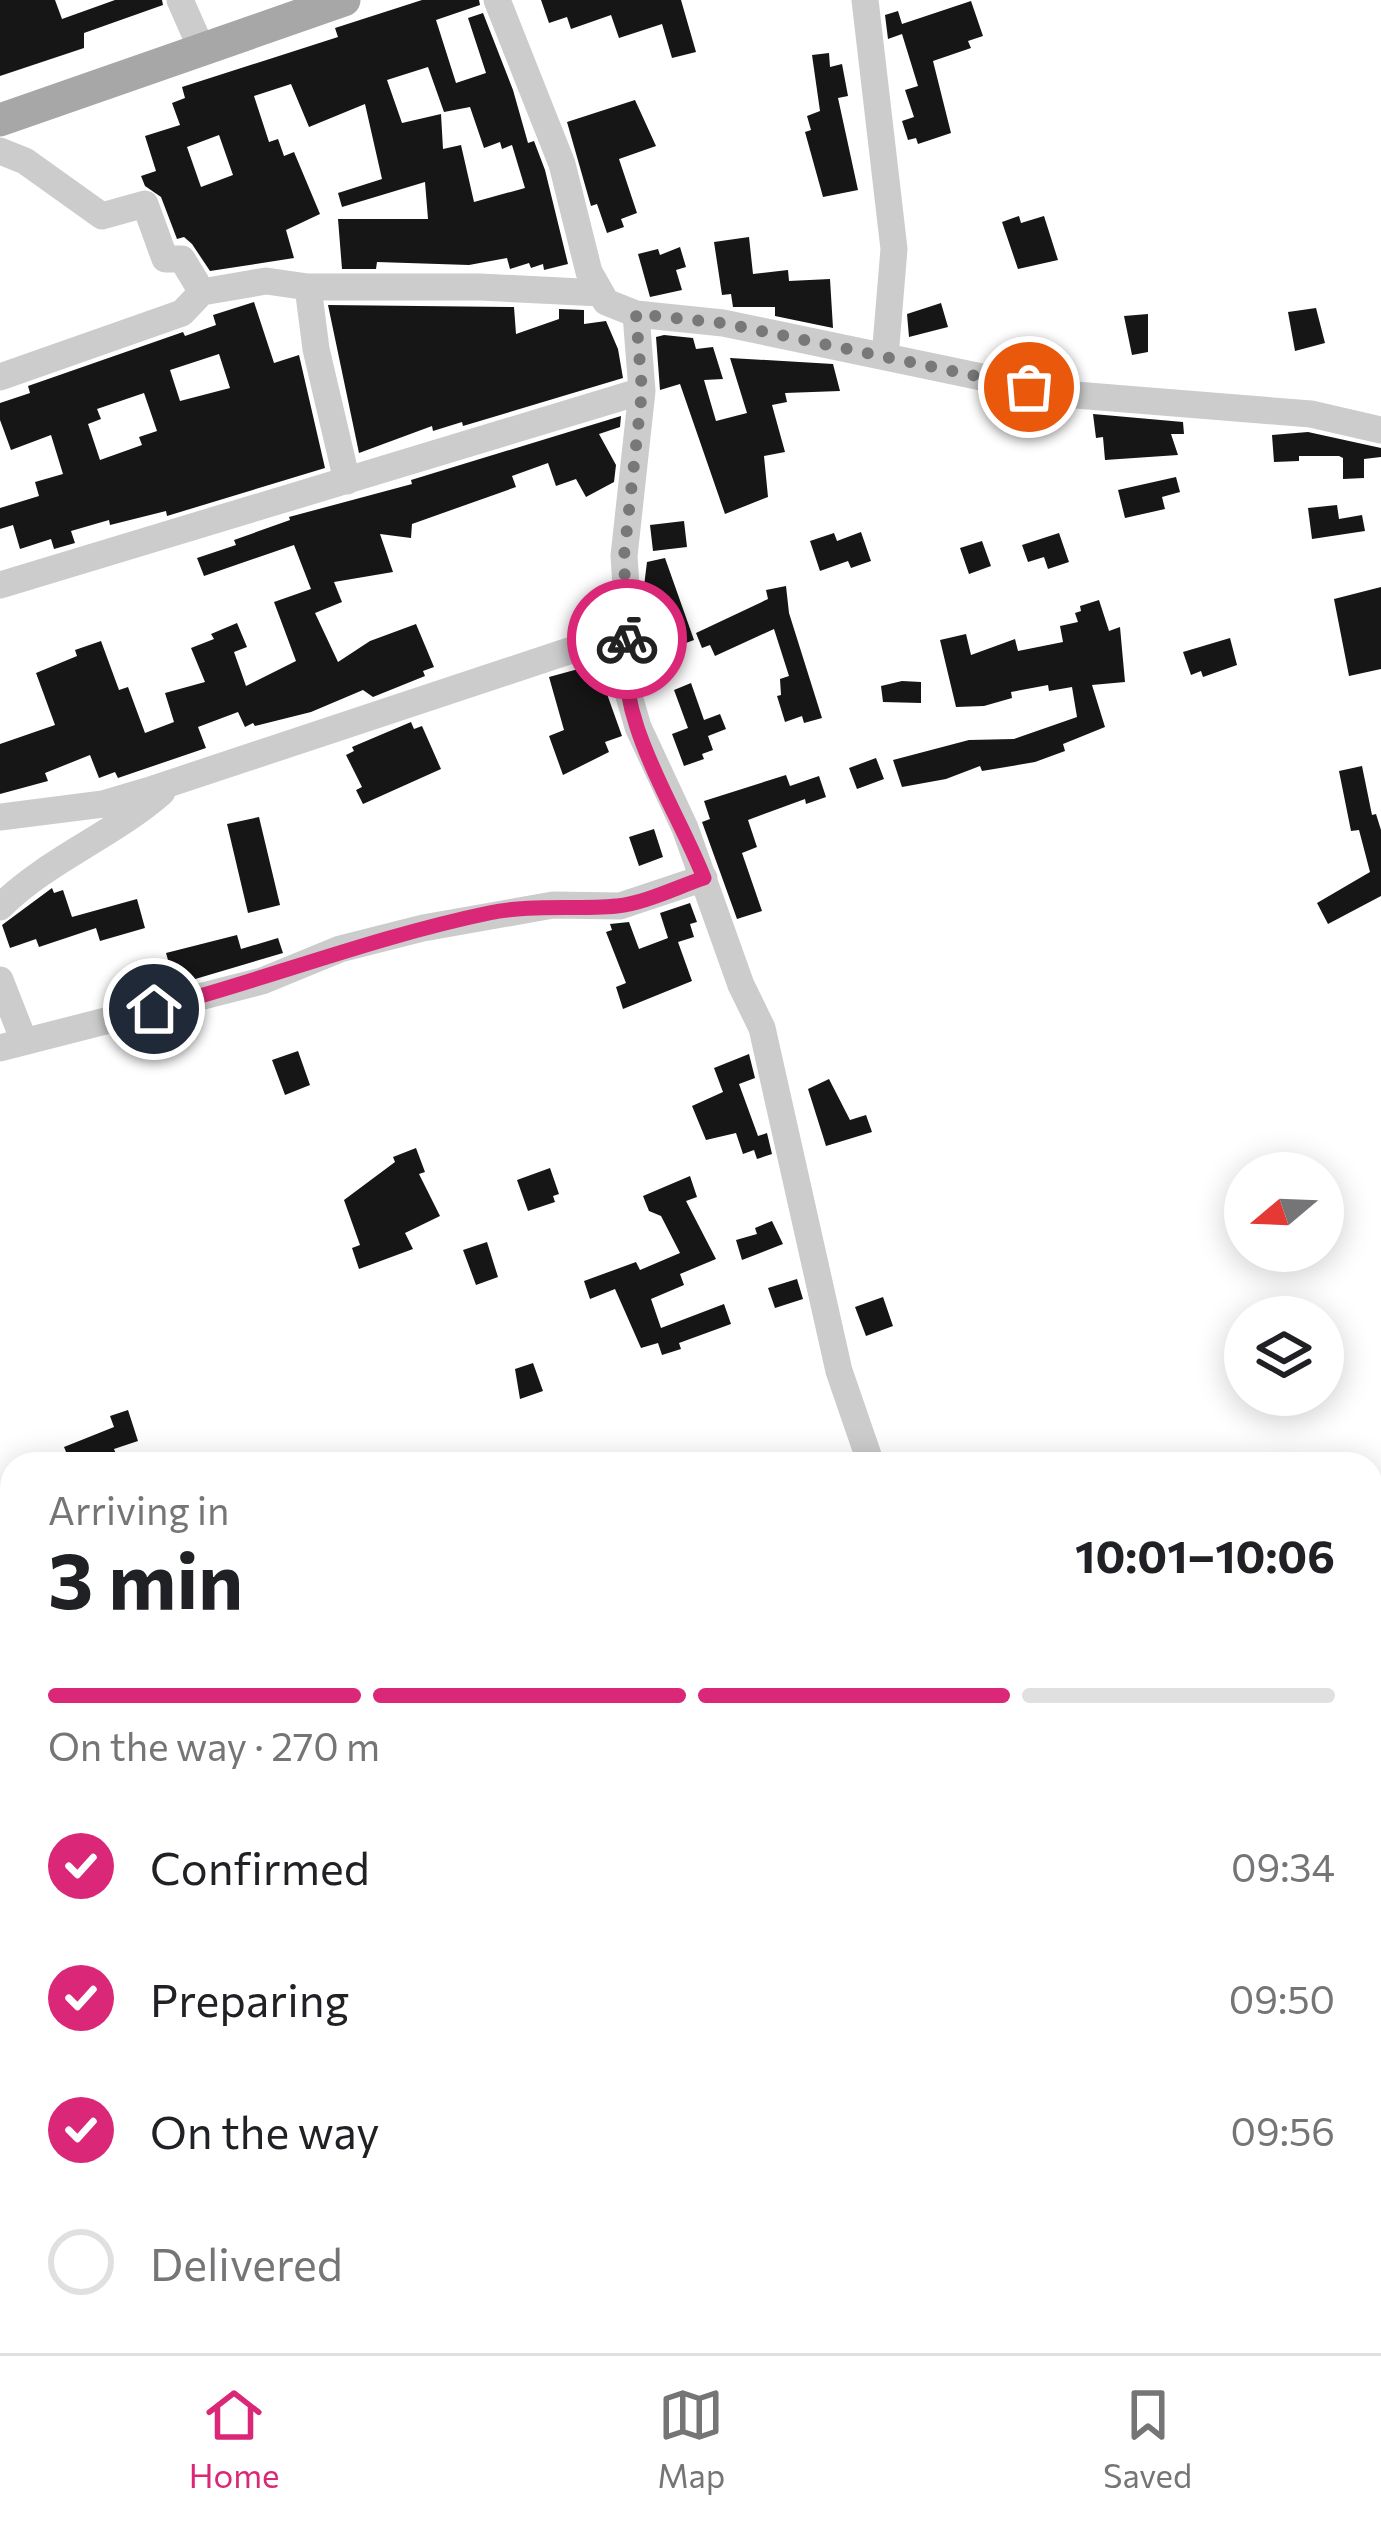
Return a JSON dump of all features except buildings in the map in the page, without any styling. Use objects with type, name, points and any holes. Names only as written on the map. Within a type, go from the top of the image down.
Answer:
[{"type":"main road","points":[[0,120],[202,50],[294,8],[344,0]]},
{"type":"street","points":[[180,0],[202,50]]},
{"type":"street","points":[[497,0],[562,164],[589,272],[606,302],[636,314],[723,323],[1064,394],[1311,414],[1381,430]]},
{"type":"street","points":[[865,0],[894,249],[885,357]]},
{"type":"street","points":[[0,152],[26,161],[102,216],[145,204],[165,259],[182,259],[202,292]]},
{"type":"street","points":[[0,377],[182,313],[202,292],[266,281],[601,293]]},
{"type":"street","points":[[308,286],[316,349],[347,481]]},
{"type":"street","points":[[636,314],[642,391],[624,556],[628,631],[622,672],[638,727],[762,1028],[839,1371],[868,1452]]},
{"type":"street","points":[[0,585],[642,391]]},
{"type":"street","points":[[0,817],[103,804],[628,631]]},
{"type":"street","points":[[0,907],[24,884],[142,810],[173,782]]},
{"type":"street","points":[[0,980],[12,1044],[262,981],[340,949],[423,928],[534,907],[620,906],[704,878]]},
{"type":"way so far","points":[[627,639],[624,556],[643,363],[636,314],[723,323],[1029,387]]},
{"type":"route","points":[[154,1009],[262,981],[340,949],[423,928],[554,905],[620,906],[704,878],[638,727],[622,672],[627,639]]}]
